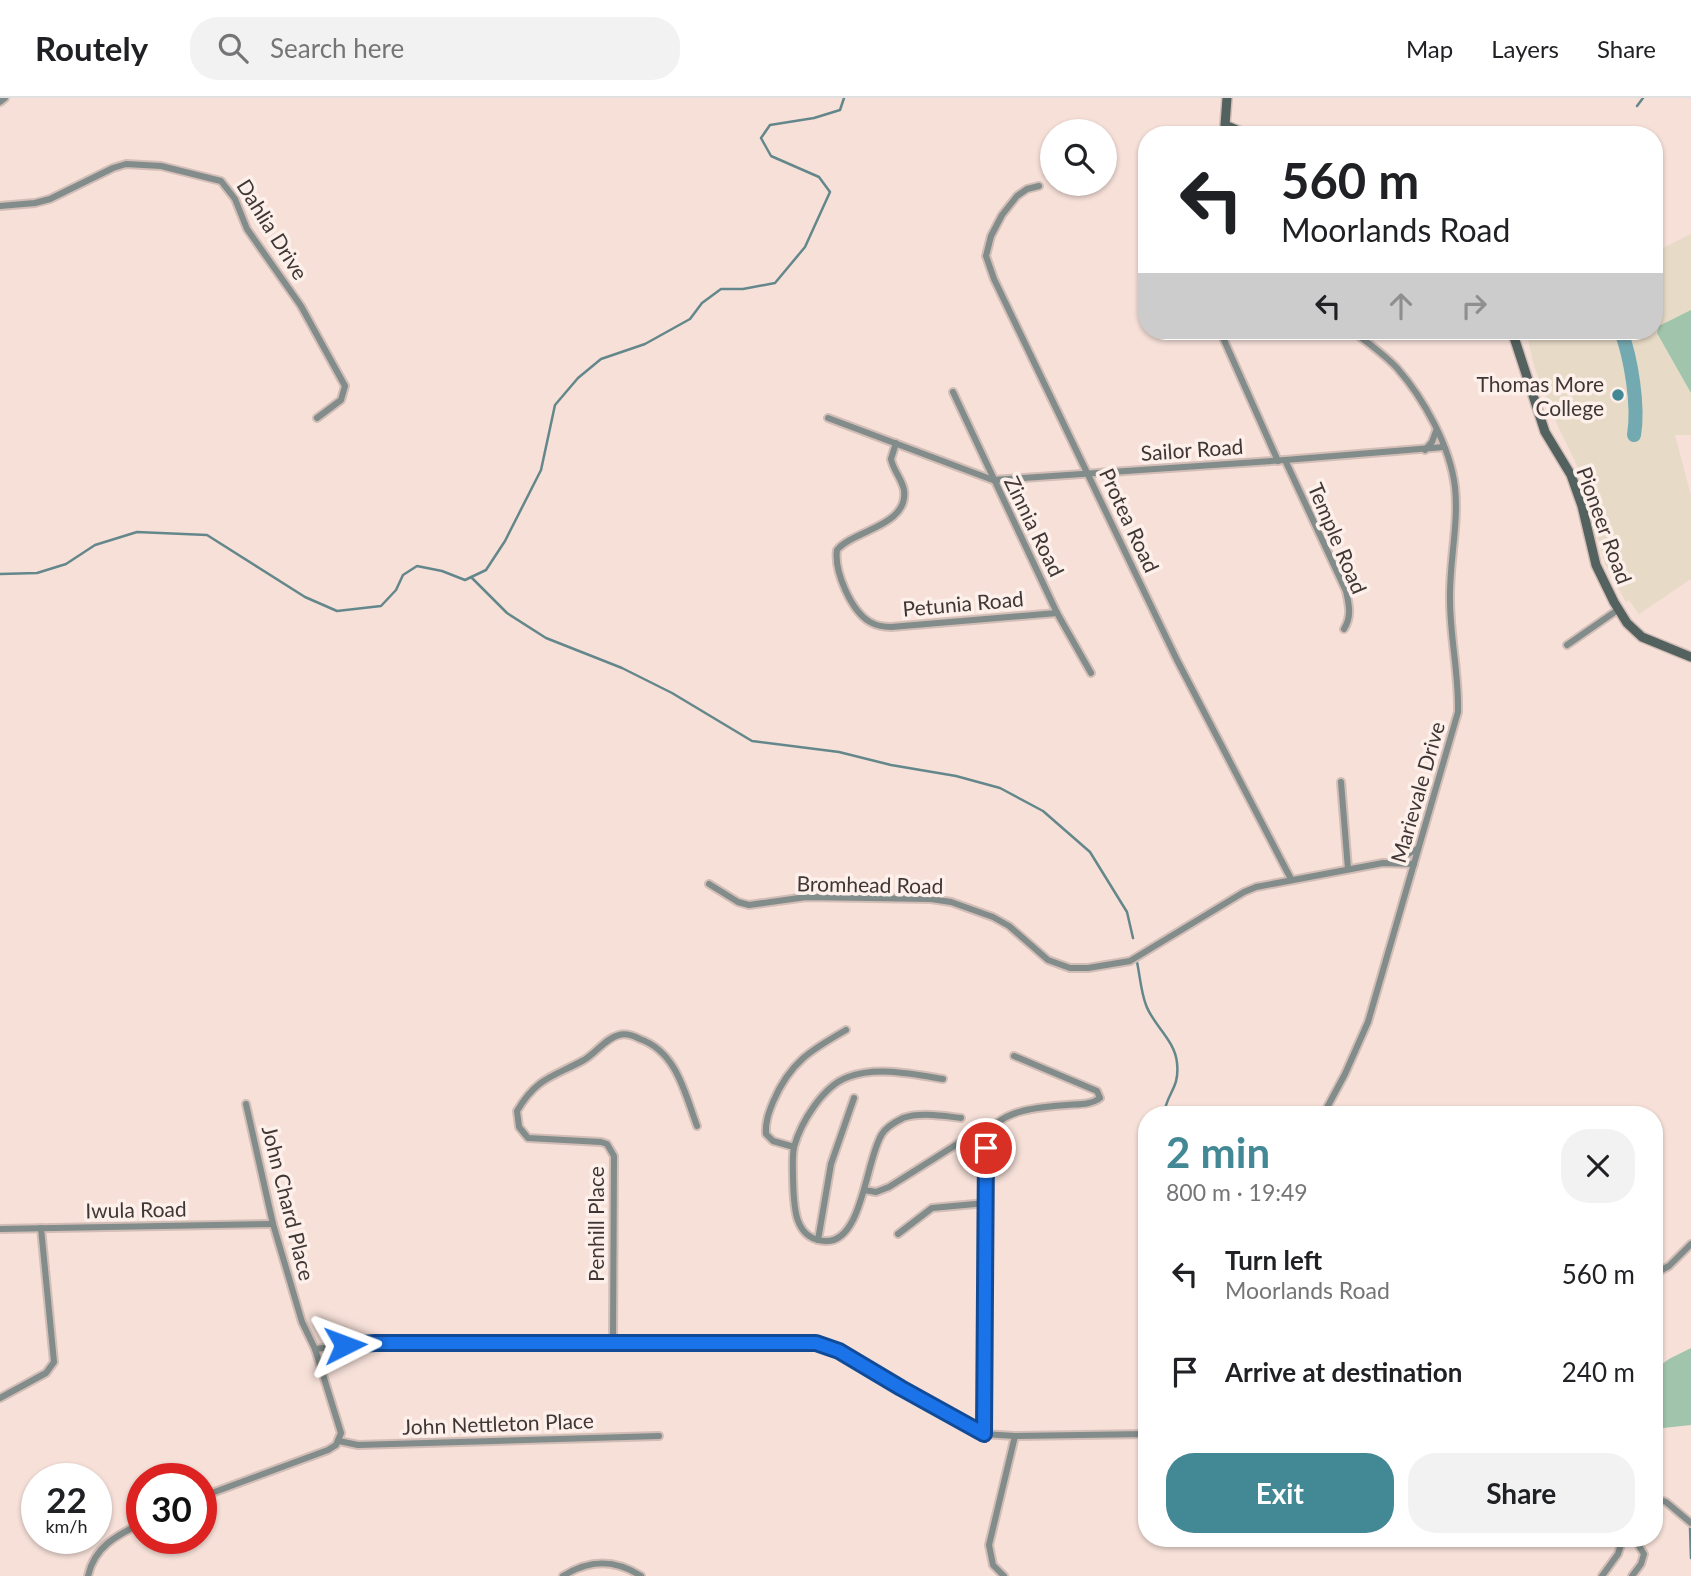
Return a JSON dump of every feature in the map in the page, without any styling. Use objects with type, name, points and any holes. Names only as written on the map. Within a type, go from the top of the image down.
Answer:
[{"type":"main road","points":[[1224,126],[1227,98]]},
{"type":"main road","name":"Pioneer Road","points":[[1515,340],[1545,432],[1572,475],[1596,565],[1619,609],[1627,623],[1642,637],[1691,657]]},
{"type":"street","points":[[0,102],[5,98]]},
{"type":"street","name":"Dahlia Drive","points":[[0,206],[50,199],[126,164],[161,166],[221,181],[235,199],[247,229],[264,249],[301,306],[345,386],[341,400],[317,418]]},
{"type":"street","name":"Protea Road","points":[[1039,186],[1027,189],[1010,203],[991,236],[986,256],[994,279],[1177,660],[1291,879]]},
{"type":"street","name":"Temple Road","points":[[1224,340],[1346,591],[1350,607],[1349,621],[1344,629]]},
{"type":"street","name":"Marievale Drive","points":[[1328,1106],[1368,1022],[1458,712],[1450,603],[1455,488],[1444,447],[1424,407],[1396,368],[1363,340]]},
{"type":"street","name":"Zinnia Road","points":[[953,392],[1057,613],[1091,673]]},
{"type":"street","name":"Sailor Road","points":[[828,418],[993,480],[1282,461],[1444,447]]},
{"type":"street","points":[[1425,450],[1432,442],[1436,430]]},
{"type":"street","name":"Petunia Road","points":[[896,443],[891,459],[904,490],[903,500],[898,509],[879,527],[843,542],[835,558],[837,571],[864,618],[872,624],[891,626],[1057,613]]},
{"type":"street","points":[[1567,645],[1619,609]]},
{"type":"street","points":[[1341,782],[1348,869]]},
{"type":"street","points":[[1395,862],[1418,849]]},
{"type":"street","name":"Bromhead Road","points":[[709,884],[738,902],[749,905],[806,897],[951,902],[993,917],[1009,926],[1048,960],[1059,965],[1088,968],[1130,961],[1244,892],[1291,879],[1348,869],[1395,862],[1414,864]]},
{"type":"street","points":[[794,1147],[773,1141],[766,1134],[768,1114],[780,1085],[803,1057],[846,1030]]},
{"type":"street","name":"Penhill Place","points":[[613,1342],[614,1156],[607,1144],[601,1142],[528,1138],[519,1127],[517,1111],[542,1079],[582,1061],[616,1035],[623,1034],[646,1041],[668,1058],[677,1072],[698,1126]]},
{"type":"street","points":[[984,1434],[986,1148],[990,1129],[1003,1118],[1049,1107],[1093,1102],[1100,1098],[1097,1091],[1014,1056]]},
{"type":"street","points":[[943,1079],[902,1072],[870,1072],[846,1077],[817,1101],[794,1147],[794,1205],[796,1217],[804,1232],[818,1240],[835,1240],[848,1229],[864,1190],[879,1137],[893,1124],[909,1116],[961,1118]]},
{"type":"street","points":[[818,1240],[831,1164],[854,1098]]},
{"type":"street","name":"John Chard Place","points":[[246,1104],[273,1224],[302,1322],[315,1349],[341,1428],[338,1441]]},
{"type":"street","points":[[864,1190],[876,1192],[889,1187],[950,1146],[962,1141],[974,1141],[986,1148]]},
{"type":"street","points":[[898,1234],[932,1208],[986,1203]]},
{"type":"street","name":"Iwula Road","points":[[0,1228],[273,1224]]},
{"type":"street","points":[[0,1398],[47,1372],[54,1362],[41,1228]]},
{"type":"street","points":[[1663,1269],[1691,1244]]},
{"type":"street","points":[[315,1349],[367,1343],[816,1343],[839,1351],[984,1434],[1138,1434]]},
{"type":"street","name":"John Nettleton Place","points":[[338,1441],[358,1445],[659,1436]]},
{"type":"street","points":[[1004,1576],[993,1564],[989,1545],[1015,1436]]},
{"type":"street","points":[[217,1491],[328,1450],[338,1441]]},
{"type":"street","points":[[1663,1501],[1691,1523]]},
{"type":"street","points":[[88,1576],[91,1564],[104,1545],[126,1531]]},
{"type":"street","points":[[1602,1576],[1620,1547]]},
{"type":"street","points":[[1632,1576],[1641,1564],[1644,1554],[1640,1547]]},
{"type":"street","points":[[563,1576],[582,1566],[598,1562],[624,1567],[641,1576]]},
{"type":"shaded area","name":"Thomas More College","points":[[1691,234],[1691,435],[1675,435],[1691,496],[1691,579],[1639,614],[1629,600],[1626,602],[1605,564],[1582,476],[1557,424],[1534,366],[1528,340],[1663,340],[1665,247]]},
{"type":"green space","points":[[1691,310],[1691,393],[1661,340],[1663,324]]},
{"type":"green space","points":[[1691,1348],[1691,1425],[1663,1428],[1663,1363]]},
{"type":"waterway","points":[[0,574],[37,573],[66,564],[95,545],[137,532],[207,535],[305,597],[337,611],[381,606],[396,590],[403,575],[417,566],[442,571],[465,580],[486,570],[505,541],[541,470],[555,405],[578,378],[601,359],[645,344],[690,319],[702,303],[721,289],[743,289],[775,283],[805,247],[830,192],[819,177],[771,156],[761,138],[770,125],[814,118],[840,110],[844,98]]},
{"type":"waterway","points":[[1637,106],[1643,98]]},
{"type":"waterway","points":[[1624,340],[1633,382],[1634,435]]},
{"type":"waterway","points":[[471,577],[507,613],[546,638],[622,668],[672,693],[752,741],[839,752],[891,765],[956,776],[1000,788],[1043,811],[1090,852],[1127,912],[1133,938]]},
{"type":"waterway","points":[[1137,962],[1146,1005],[1172,1047],[1177,1063],[1177,1079],[1166,1106]]},
{"type":"waterway","points":[[1690,1528],[1691,1558]]},
{"type":"place","name":"Thomas More College","points":[[1618,395]]},
{"type":"route","points":[[345,1345],[816,1343],[839,1351],[984,1434],[986,1148]]}]
